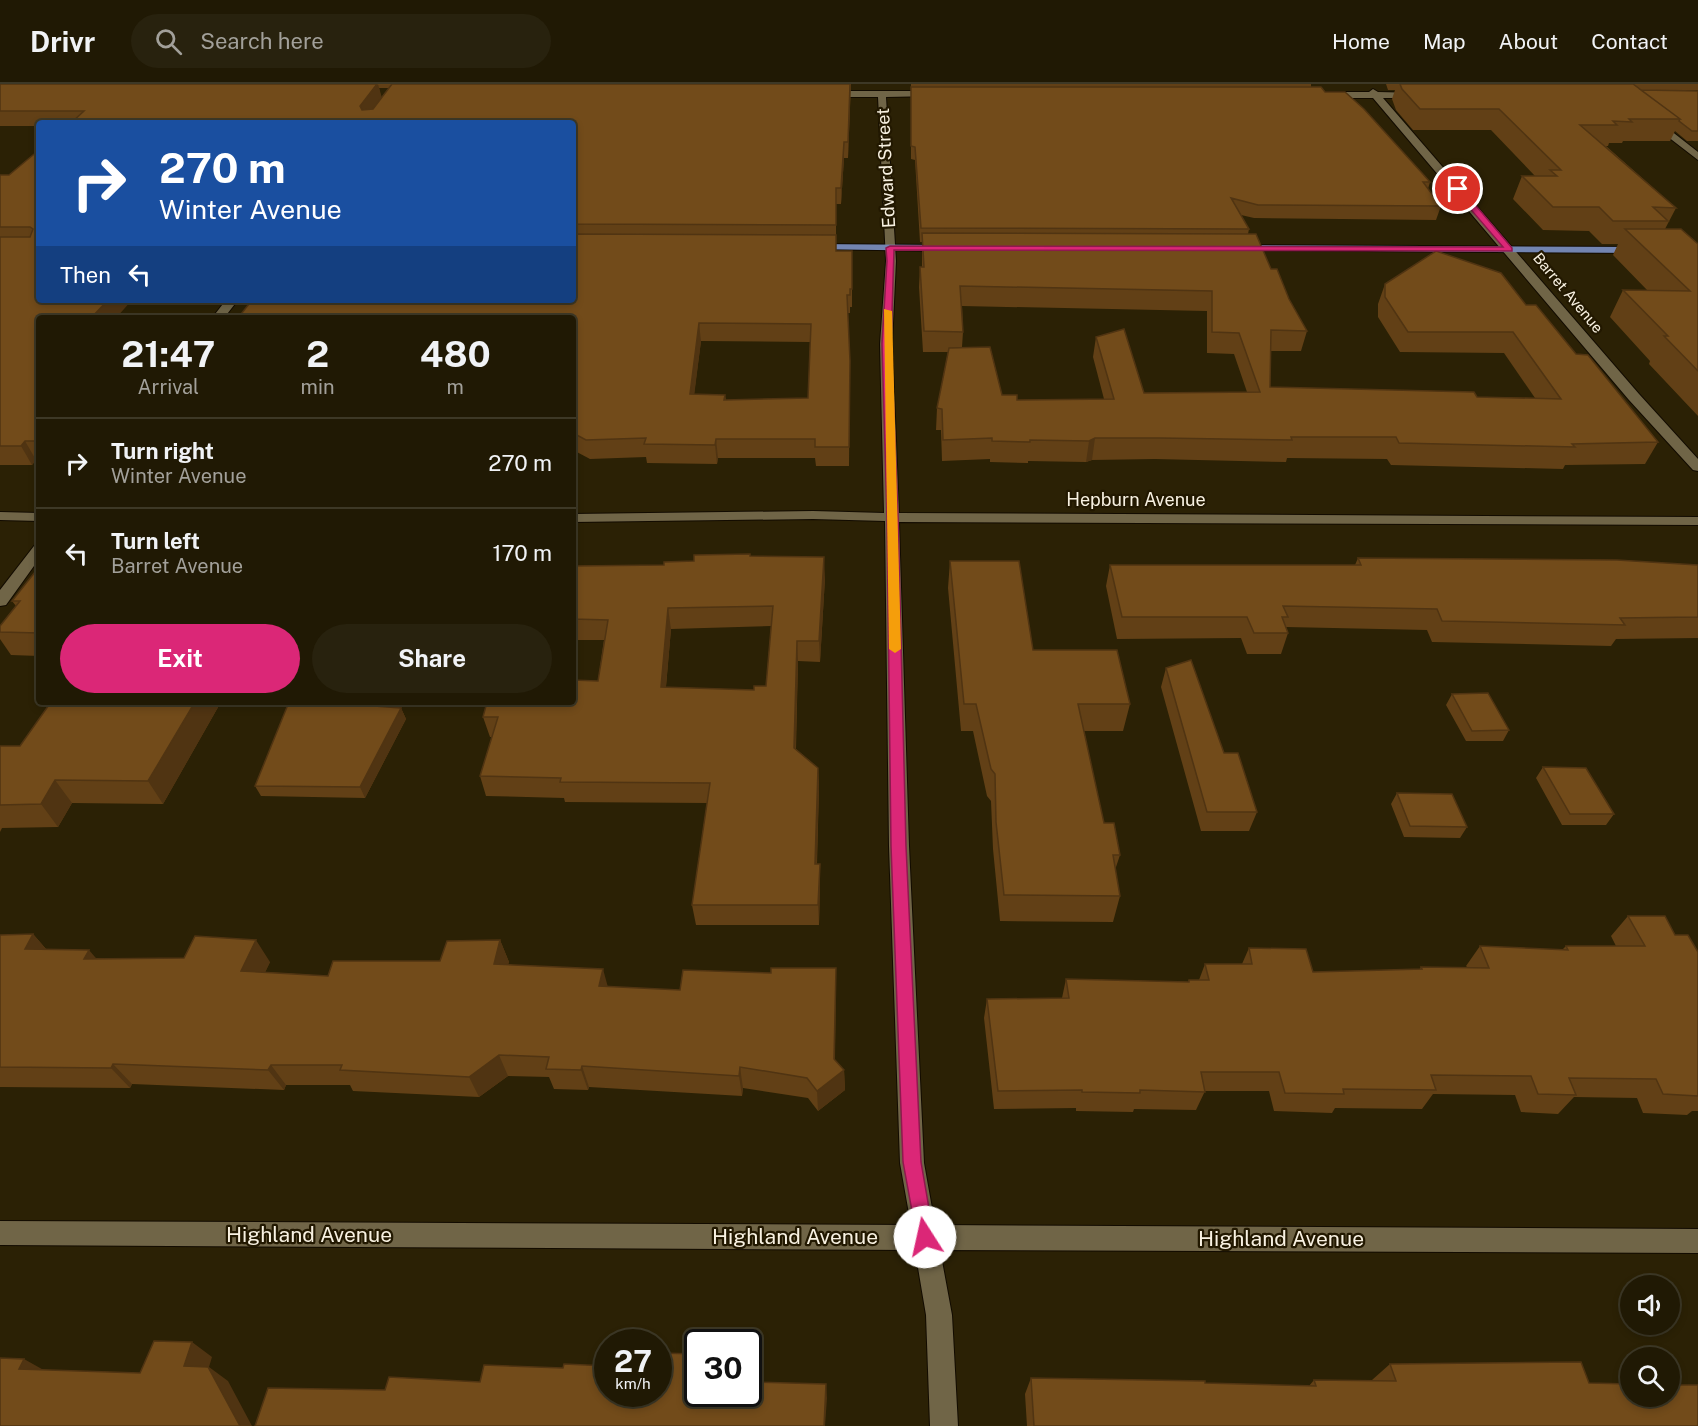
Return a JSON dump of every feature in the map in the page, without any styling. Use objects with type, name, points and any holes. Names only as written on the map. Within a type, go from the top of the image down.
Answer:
[{"type":"main road","points":[[805,247],[958,248]]},
{"type":"main road","points":[[1226,248],[1654,250]]},
{"type":"street","name":"Barret Avenue","points":[[1367,84],[1634,397],[1692,454],[1698,467]]},
{"type":"street","points":[[823,94],[941,94]]},
{"type":"street","name":"Edward Street","points":[[882,94],[891,261],[886,344],[899,846],[912,1162],[939,1315],[944,1426]]},
{"type":"street","points":[[1310,95],[1430,95]]},
{"type":"street","points":[[1642,112],[1698,157]]},
{"type":"street","points":[[220,315],[230,303]]},
{"type":"street","name":"Hepburn Avenue","points":[[576,518],[813,515],[1698,521]]},
{"type":"street","points":[[0,516],[36,517]]},
{"type":"street","points":[[0,601],[36,553]]},
{"type":"street","name":"Highland Avenue","points":[[0,1233],[1698,1241]]},
{"type":"building","points":[[0,84],[377,84],[360,106],[362,110],[373,109],[392,84],[850,84],[848,142],[844,142],[841,188],[836,188],[836,225],[576,224],[576,120],[74,120],[84,111],[0,111]]},
{"type":"building","points":[[1400,84],[1633,84],[1680,119],[1629,119],[1632,122],[1613,121],[1617,125],[1580,125],[1676,208],[1653,207],[1668,221],[1613,221],[1599,207],[1553,207],[1522,176],[1557,176],[1550,170],[1561,170],[1499,109],[1420,109]]},
{"type":"building","points":[[911,87],[1321,87],[1325,92],[1345,92],[1364,109],[1430,182],[1423,182],[1441,206],[1258,205],[1231,198],[1249,229],[921,228],[915,147],[911,146]]},
{"type":"building","points":[[1641,90],[1698,91],[1698,131],[1692,131],[1679,121],[1680,119]]},
{"type":"building","points":[[36,152],[36,303],[105,303],[94,315],[36,315],[36,441],[25,441],[21,446],[0,446],[0,237],[30,237],[33,229],[30,227],[0,227],[0,175],[9,175]]},
{"type":"building","points":[[1625,229],[1681,229],[1698,244],[1698,371],[1623,290],[1690,291]]},
{"type":"building","points":[[922,233],[1256,234],[1271,269],[1277,269],[1289,299],[1307,331],[1271,330],[1270,387],[1474,392],[1477,397],[1561,399],[1513,332],[1408,332],[1385,297],[1385,284],[1436,251],[1501,273],[1526,305],[1536,305],[1576,354],[1588,355],[1658,442],[1572,444],[1575,447],[1399,443],[1396,437],[1291,437],[1292,440],[1095,438],[1089,441],[1030,440],[1030,442],[992,441],[992,438],[943,440],[942,409],[937,408],[949,348],[990,347],[1002,395],[1017,395],[1017,400],[1114,399],[1096,337],[1124,329],[1144,393],[1260,392],[1239,333],[1212,332],[1212,291],[960,286],[963,332],[924,331],[920,267],[924,267]]},
{"type":"building","points":[[576,234],[836,235],[836,251],[852,251],[852,289],[850,289],[850,295],[847,295],[850,361],[849,447],[815,447],[815,439],[716,439],[715,445],[644,444],[646,438],[586,440],[576,435],[576,315],[240,315],[250,303],[576,303]],"holes":[[[699,323],[811,324],[808,398],[724,400],[725,395],[690,394]]]},
{"type":"building","points":[[750,554],[750,556],[824,557],[819,641],[797,641],[794,748],[818,768],[815,864],[820,864],[818,905],[692,905],[710,783],[560,782],[561,778],[480,776],[498,717],[483,717],[486,705],[576,705],[576,680],[598,681],[608,620],[576,619],[576,566],[664,565],[664,562],[694,561],[694,555]],"holes":[[[773,606],[766,686],[754,686],[754,690],[661,687],[668,608]]]},
{"type":"building","points":[[1358,558],[1617,560],[1698,565],[1698,617],[1620,618],[1625,625],[1442,621],[1437,609],[1283,606],[1288,617],[1282,617],[1288,633],[1254,633],[1247,617],[1122,617],[1110,565],[1361,565]]},
{"type":"building","points":[[950,561],[1019,561],[1033,650],[1117,650],[1130,704],[1078,704],[1104,823],[1114,823],[1120,855],[1113,855],[1120,896],[1004,895],[996,822],[995,774],[991,769],[976,704],[964,704]]},
{"type":"building","points":[[36,571],[36,633],[0,632],[0,626],[20,601],[12,601]]},
{"type":"building","points":[[1191,660],[1224,753],[1238,753],[1257,812],[1207,812],[1166,668]]},
{"type":"building","points":[[1488,693],[1509,730],[1472,731],[1452,694]]},
{"type":"building","points":[[49,705],[193,705],[148,781],[55,780],[41,804],[0,805],[0,746],[20,746]]},
{"type":"building","points":[[288,705],[361,705],[401,708],[360,787],[255,786]]},
{"type":"building","points":[[1543,767],[1586,768],[1614,814],[1570,814]]},
{"type":"building","points":[[1397,793],[1452,794],[1467,827],[1410,826]]},
{"type":"building","points":[[1628,916],[1665,916],[1675,935],[1688,935],[1698,952],[1698,1096],[1663,1094],[1656,1079],[1569,1078],[1576,1095],[1538,1094],[1531,1076],[1431,1075],[1436,1090],[1343,1089],[1344,1094],[1285,1093],[1279,1072],[1201,1072],[1205,1092],[998,1091],[987,999],[1069,998],[1066,979],[1189,982],[1189,980],[1209,980],[1205,964],[1252,964],[1249,948],[1306,949],[1313,972],[1422,969],[1421,967],[1489,968],[1480,946],[1568,950],[1566,946],[1645,946]]},
{"type":"building","points":[[33,934],[25,949],[89,950],[84,959],[184,958],[195,936],[256,940],[241,971],[328,976],[333,961],[440,961],[447,941],[500,940],[494,964],[603,969],[599,986],[680,990],[683,970],[771,973],[771,968],[836,968],[834,1059],[844,1070],[817,1091],[807,1078],[740,1067],[739,1076],[582,1066],[581,1070],[546,1069],[549,1057],[499,1055],[469,1077],[340,1070],[342,1065],[271,1065],[268,1070],[113,1064],[111,1068],[0,1067],[0,935]]},
{"type":"building","points":[[154,1341],[192,1342],[184,1366],[208,1367],[240,1426],[0,1426],[0,1358],[24,1359],[19,1369],[140,1373]]},
{"type":"building","points":[[672,1353],[684,1354],[684,1407],[762,1407],[762,1382],[826,1384],[824,1426],[255,1426],[268,1388],[385,1390],[389,1377],[480,1382],[484,1365],[563,1368],[564,1364],[594,1365],[594,1407],[672,1407]]},
{"type":"building","points":[[1581,1362],[1589,1383],[1620,1384],[1620,1407],[1680,1407],[1680,1385],[1698,1385],[1698,1426],[1034,1426],[1031,1378],[1205,1381],[1205,1383],[1316,1386],[1314,1380],[1396,1381],[1390,1364]]},
{"type":"slow traffic","points":[[887,311],[895,649]]},
{"type":"route","points":[[925,1237],[912,1162],[899,846],[886,344],[890,248],[1509,250],[1458,189]]}]
